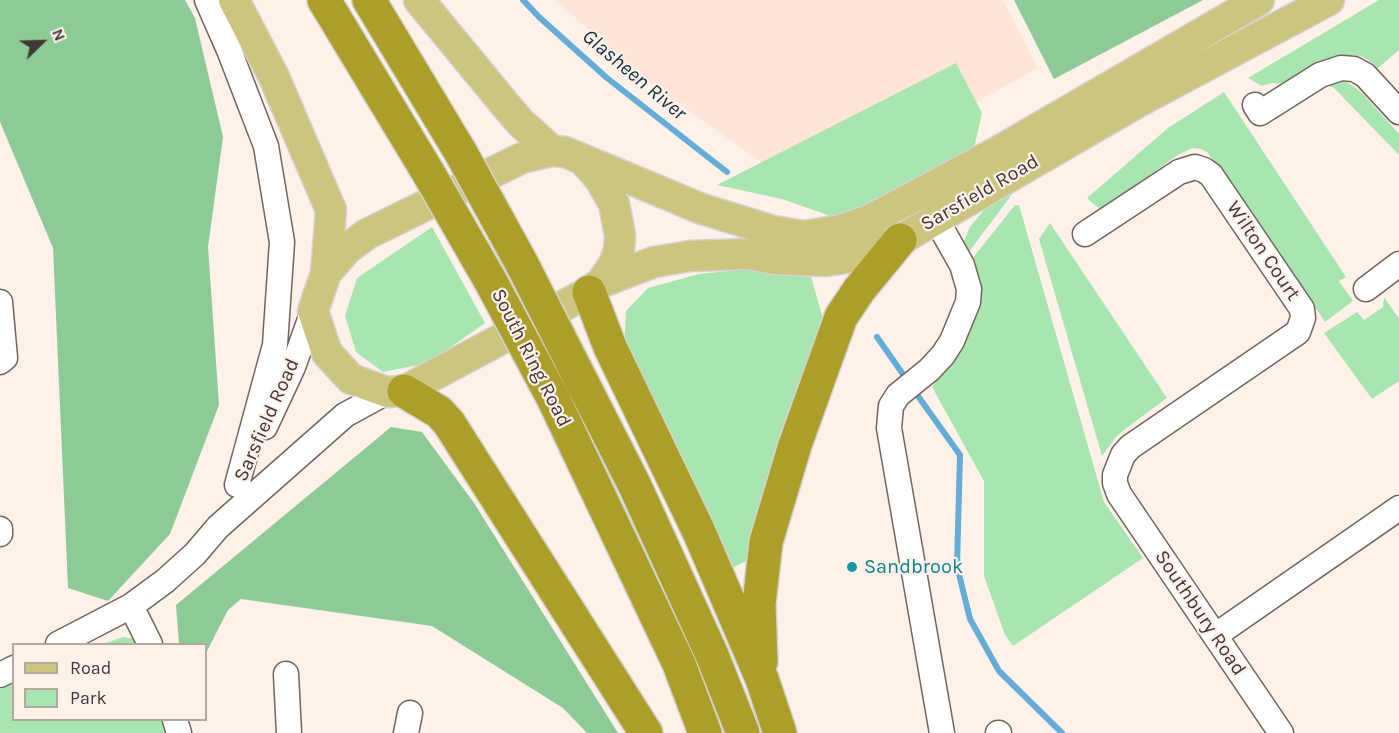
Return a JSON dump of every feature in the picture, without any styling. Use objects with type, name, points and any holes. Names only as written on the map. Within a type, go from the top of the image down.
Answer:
[{"type":"highway","name":"South Ring Road","points":[[324,0],[429,174],[491,282],[553,398],[679,664],[705,733]]},
{"type":"highway","name":"South Ring Road","points":[[369,0],[461,153],[522,264],[635,486],[708,644],[743,733]]},
{"type":"highway","points":[[762,679],[759,604],[766,542],[795,445],[841,317],[858,290],[900,240]]},
{"type":"highway","points":[[596,287],[610,347],[699,532],[762,679],[780,733]]},
{"type":"highway","points":[[396,391],[439,412],[449,423],[646,733]]},
{"type":"main road","points":[[234,0],[274,77],[331,210],[326,273],[313,311],[327,353],[351,379],[396,391]]},
{"type":"main road","points":[[419,0],[508,108],[552,151]]},
{"type":"main road","name":"Sarsfield Road","points":[[552,151],[565,152],[699,208],[773,231],[804,236],[841,230],[870,220],[999,151],[1259,0]]},
{"type":"main road","name":"Sarsfield Road","points":[[396,391],[596,287],[654,261],[690,256],[749,255],[784,260],[826,261],[853,257],[900,240],[1138,102],[1329,0]]},
{"type":"main road","points":[[326,273],[347,249],[367,234],[522,158],[552,151]]},
{"type":"main road","points":[[583,160],[600,178],[614,204],[620,235],[619,250],[614,264],[596,287]]},
{"type":"street","points":[[207,0],[266,146],[282,242],[275,345],[237,485]]},
{"type":"street","points":[[1256,105],[1260,113],[1320,75],[1341,68],[1354,69],[1365,75],[1399,112]]},
{"type":"street","name":"Wilton Court","points":[[1085,234],[1179,172],[1195,167],[1204,170],[1211,175],[1302,309],[1303,318],[1298,332],[1130,447],[1123,455],[1115,475],[1119,494]]},
{"type":"street","points":[[936,219],[962,265],[969,289],[969,302],[952,341],[929,370],[898,395],[891,406],[889,428],[942,733]]},
{"type":"street","points":[[1366,289],[1399,264]]},
{"type":"street","points":[[0,302],[5,358],[0,362]]},
{"type":"street","name":"Sarsfield Road","points":[[218,527],[293,367],[313,311]]},
{"type":"street","name":"Sarsfield Road","points":[[62,643],[131,606],[165,581],[195,554],[218,527],[345,415],[396,391]]},
{"type":"street","name":"Southbury Road","points":[[1119,494],[1281,733]]},
{"type":"street","points":[[1216,635],[1399,508]]},
{"type":"street","points":[[0,529],[0,534]]},
{"type":"street","points":[[131,606],[149,643]]},
{"type":"street","points":[[286,674],[289,733]]},
{"type":"shaded area","points":[[556,0],[1003,0],[1038,68],[839,178],[774,171],[634,72]]},
{"type":"green space","points":[[0,0],[185,0],[195,18],[223,137],[208,247],[219,405],[170,534],[108,601],[68,588],[53,248],[0,122]]},
{"type":"green space","points":[[1014,0],[1203,0],[1054,79]]},
{"type":"green space","points":[[1379,0],[1399,0],[1399,50],[1378,68],[1364,57],[1354,55],[1332,57],[1287,84],[1272,83],[1262,86],[1248,78]]},
{"type":"green space","points":[[956,63],[982,113],[974,148],[839,219],[782,199],[717,185]]},
{"type":"green space","points":[[1343,81],[1363,94],[1399,134],[1399,155],[1334,88],[1328,86]]},
{"type":"green space","points":[[1224,92],[1346,277],[1339,281],[1353,301],[1325,322],[1243,199],[1207,152],[1192,148],[1176,156],[1101,209],[1087,198],[1168,128]]},
{"type":"green space","points":[[1010,191],[1012,194],[1008,200],[968,253],[964,241],[970,227],[989,204]]},
{"type":"green space","points":[[1015,205],[1019,205],[1104,502],[1143,558],[1013,646],[1005,635],[984,576],[984,481],[932,387],[949,364],[980,287],[972,259]]},
{"type":"green space","points":[[1050,223],[1167,398],[1116,437],[1102,456],[1039,239]]},
{"type":"green space","points":[[432,227],[485,323],[428,363],[383,372],[356,352],[345,316],[357,278]]},
{"type":"green space","points":[[748,269],[810,273],[823,319],[748,560],[727,571],[624,349],[626,311],[648,288],[699,274]]},
{"type":"green space","points":[[1384,297],[1399,319],[1399,381],[1372,399],[1324,333],[1357,312],[1364,320],[1383,307]]},
{"type":"green space","points":[[391,427],[422,432],[474,503],[618,733],[587,733],[563,708],[432,626],[241,599],[228,610],[207,651],[207,643],[179,643],[176,605]]},
{"type":"green space","points":[[123,637],[135,639],[137,643],[106,643]]},
{"type":"green space","points":[[12,684],[12,721],[162,721],[166,733],[0,733],[0,690]]},
{"type":"waterway","name":"Glasheen River","points":[[523,0],[607,78],[727,172]]},
{"type":"waterway","name":"Glasheen River","points":[[877,337],[907,380]]},
{"type":"waterway","name":"Glasheen River","points":[[913,389],[960,455],[957,566],[970,619],[999,671],[1062,733]]},
{"type":"place","name":"Sandbrook","points":[[852,567]]}]
